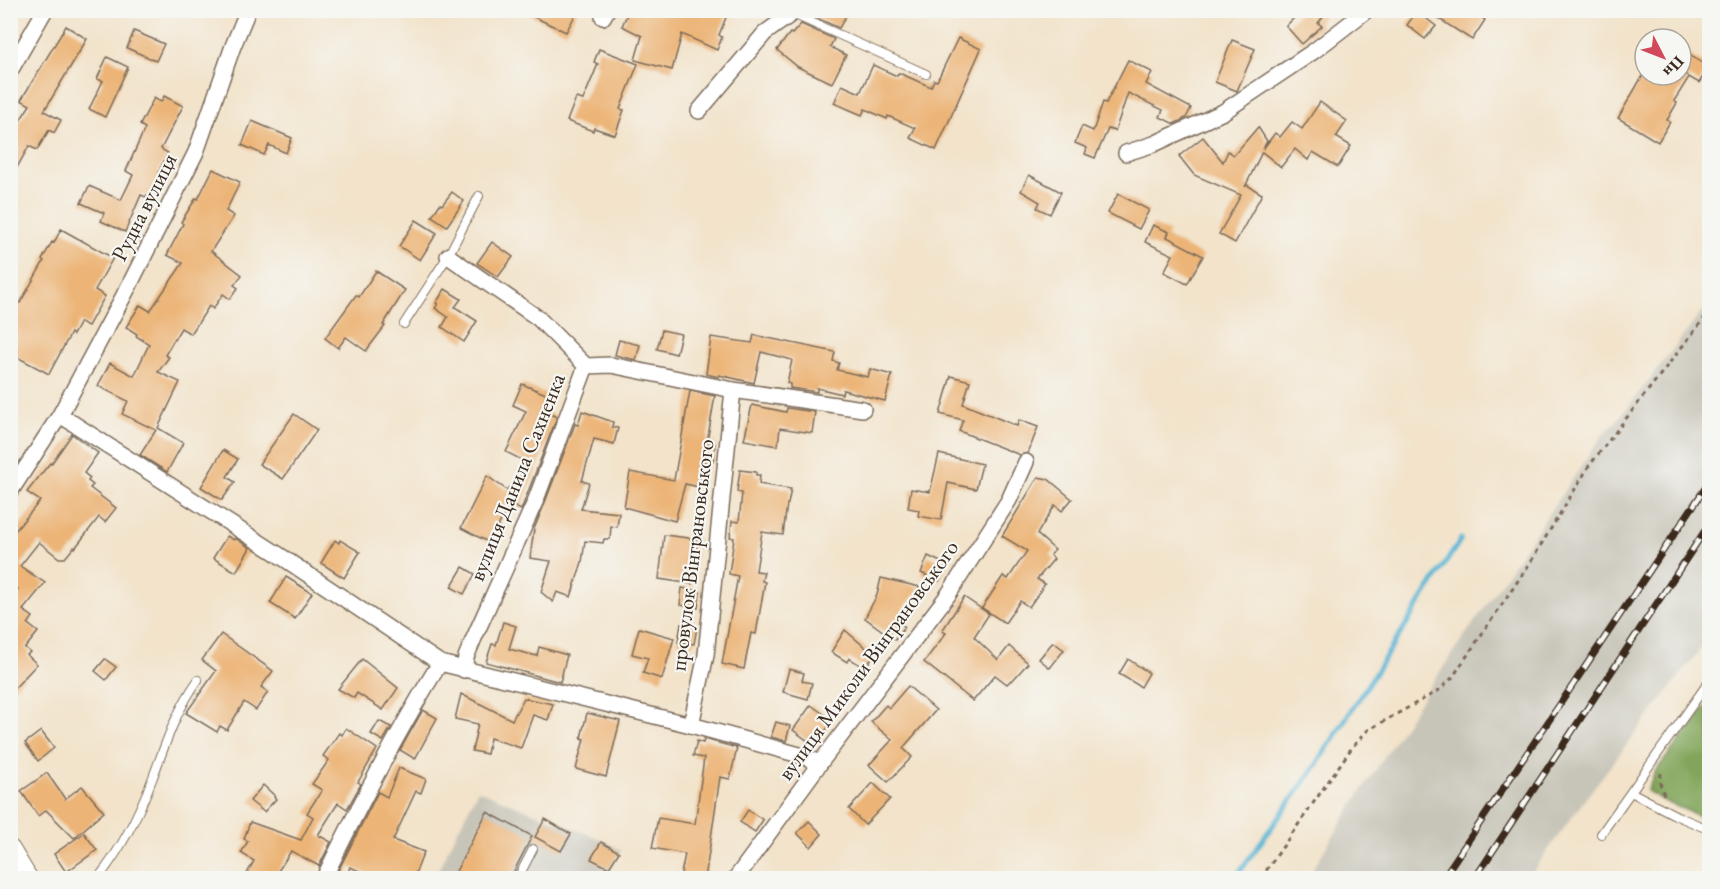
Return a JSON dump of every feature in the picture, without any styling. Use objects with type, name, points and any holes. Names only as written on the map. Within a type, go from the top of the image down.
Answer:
[{"type":"street","points":[[10,71],[45,10]]},
{"type":"street","name":"Рудна вулиця","points":[[10,492],[60,415],[130,284],[196,152],[248,10]]},
{"type":"street","points":[[1126,153],[1154,144],[1223,112],[1314,51],[1367,10]]},
{"type":"street","points":[[699,111],[765,33],[795,12]]},
{"type":"street","name":"вулиця Данила Сахненка","points":[[448,256],[538,318],[586,366],[536,502],[470,647],[464,670]]},
{"type":"street","points":[[586,366],[611,365],[734,390],[863,409]]},
{"type":"street","name":"провулок Вінграновського","points":[[692,725],[706,655],[734,390]]},
{"type":"street","points":[[60,415],[276,553],[440,663],[692,725],[820,763]]},
{"type":"street","name":"вулиця Миколи Вінграновського","points":[[736,879],[820,763],[948,595],[1009,500],[1026,462]]},
{"type":"street","points":[[324,879],[344,837],[440,663]]},
{"type":"street","points":[[10,850],[27,879]]},
{"type":"lane","points":[[795,12],[926,74]]},
{"type":"lane","points":[[404,324],[448,256],[479,196]]},
{"type":"lane","points":[[98,879],[109,865],[129,830],[153,779],[173,721],[198,680]]},
{"type":"lane","points":[[1601,834],[1710,680]]},
{"type":"lane","points":[[1630,792],[1710,830]]},
{"type":"lane","points":[[518,879],[533,849]]},
{"type":"path","points":[[1261,879],[1353,746],[1368,730],[1438,691],[1452,678],[1530,563],[1589,466],[1710,311]]},
{"type":"path","points":[[1664,747],[1660,783],[1666,802],[1677,816]]},
{"type":"shaded area","points":[[1709,303],[1710,635],[1528,878],[1307,878],[1431,685],[1602,436],[1617,421]]},
{"type":"shaded area","points":[[478,790],[602,840],[621,850],[605,878],[434,878]]},
{"type":"green space","points":[[1709,703],[1709,820],[1666,802],[1647,791],[1655,772]]},
{"type":"building","points":[[519,10],[578,10],[566,32]]},
{"type":"building","points":[[629,10],[729,10],[719,35],[722,37],[717,50],[682,34],[672,70],[635,60],[642,36],[622,26]]},
{"type":"building","points":[[814,10],[849,10],[839,28],[810,15]]},
{"type":"building","points":[[1302,10],[1328,10],[1318,23],[1322,26],[1302,44],[1286,26]]},
{"type":"building","points":[[1425,10],[1471,10],[1485,20],[1472,40]]},
{"type":"building","points":[[1417,11],[1436,26],[1425,39],[1407,25]]},
{"type":"building","points":[[801,24],[834,39],[830,47],[846,55],[832,83],[798,67],[777,50],[790,33],[792,34]]},
{"type":"building","points":[[66,26],[87,39],[44,111],[61,120],[54,133],[49,130],[37,150],[29,146],[10,180],[10,136],[30,105],[21,100]]},
{"type":"building","points":[[134,31],[164,44],[156,61],[127,48]]},
{"type":"building","points":[[958,38],[981,49],[936,150],[910,138],[915,128],[888,116],[887,119],[865,109],[862,115],[834,103],[842,85],[860,93],[873,65],[931,87],[934,80],[937,81]]},
{"type":"building","points":[[1232,40],[1255,49],[1237,91],[1215,82]]},
{"type":"building","points":[[599,49],[638,64],[620,109],[624,110],[615,135],[594,128],[593,131],[567,121],[576,98],[583,100],[598,64],[594,62]]},
{"type":"building","points":[[107,57],[128,67],[105,117],[89,109],[103,81],[97,79]]},
{"type":"building","points":[[1693,57],[1709,67],[1699,83],[1693,79]]},
{"type":"building","points":[[1128,60],[1152,72],[1146,84],[1191,108],[1186,118],[1174,124],[1160,117],[1163,110],[1128,93],[1115,131],[1108,129],[1095,158],[1085,154],[1087,148],[1075,143],[1082,126],[1093,131],[1103,102],[1106,103]]},
{"type":"building","points":[[1636,87],[1683,87],[1674,101],[1677,103],[1667,120],[1670,122],[1658,142],[1618,118]]},
{"type":"building","points":[[164,96],[183,106],[161,149],[168,153],[158,173],[167,178],[157,199],[141,195],[125,232],[101,221],[104,213],[81,203],[89,186],[121,200],[133,175],[126,171],[145,128],[140,125],[154,98],[161,102]]},
{"type":"building","points":[[1320,102],[1347,121],[1336,137],[1351,146],[1338,167],[1313,152],[1308,160],[1295,149],[1281,167],[1262,152],[1245,187],[1247,185],[1262,194],[1235,243],[1219,234],[1241,195],[1194,175],[1179,156],[1203,137],[1223,162],[1228,151],[1234,155],[1258,127],[1267,141],[1263,149],[1275,133],[1280,137],[1292,122],[1302,129]]},
{"type":"building","points":[[252,121],[292,138],[286,153],[269,145],[264,155],[242,145]]},
{"type":"building","points":[[213,169],[240,182],[226,211],[234,216],[211,251],[242,275],[234,285],[238,288],[230,299],[223,294],[213,309],[209,306],[191,334],[181,328],[165,355],[169,357],[158,372],[180,382],[158,428],[183,443],[167,472],[140,455],[156,430],[122,414],[128,401],[98,386],[110,363],[134,376],[149,344],[126,327],[140,305],[150,311],[183,263],[167,255],[183,224],[181,222],[196,198],[198,199]]},
{"type":"building","points":[[1029,175],[1061,192],[1050,214],[1037,208],[1040,202],[1021,191]]},
{"type":"building","points":[[452,192],[464,201],[447,226],[432,216]]},
{"type":"building","points":[[1118,194],[1149,210],[1139,229],[1108,213]]},
{"type":"building","points":[[416,220],[437,233],[420,260],[399,246]]},
{"type":"building","points":[[1153,225],[1169,232],[1167,237],[1203,256],[1187,284],[1164,272],[1173,255],[1145,242]]},
{"type":"building","points":[[61,229],[113,258],[95,290],[105,296],[88,326],[80,322],[73,335],[71,333],[49,374],[15,356],[18,351],[10,348],[10,308],[15,300],[20,303]]},
{"type":"building","points":[[492,242],[513,257],[498,277],[477,263]]},
{"type":"building","points":[[376,271],[405,290],[383,325],[385,326],[366,351],[346,337],[338,348],[325,338],[356,295],[359,297]]},
{"type":"building","points":[[445,289],[461,299],[455,307],[477,321],[464,342],[442,327],[448,317],[435,308]]},
{"type":"building","points":[[662,330],[681,334],[676,354],[657,349]]},
{"type":"building","points":[[754,335],[835,352],[833,361],[839,363],[837,370],[868,377],[870,369],[892,375],[885,401],[843,390],[842,394],[817,388],[817,392],[790,388],[790,384],[787,383],[792,360],[761,352],[754,383],[706,374],[711,337],[752,343]]},
{"type":"building","points":[[619,340],[640,345],[636,360],[615,355]]},
{"type":"building","points":[[951,376],[970,381],[963,404],[1017,426],[1019,420],[1038,427],[1028,453],[1020,455],[959,431],[963,420],[940,414]]},
{"type":"building","points":[[522,384],[548,395],[541,410],[557,417],[521,510],[509,504],[490,543],[461,528],[487,476],[507,490],[509,487],[514,490],[528,463],[506,452],[526,411],[513,405]]},
{"type":"building","points":[[690,391],[715,396],[707,442],[715,443],[713,461],[704,460],[699,487],[685,484],[675,521],[624,507],[630,472],[674,480]]},
{"type":"building","points":[[752,405],[786,412],[787,408],[815,412],[812,433],[780,428],[778,446],[744,440]]},
{"type":"building","points":[[582,411],[613,422],[612,427],[618,428],[614,444],[594,439],[582,481],[589,483],[581,509],[619,513],[617,527],[611,526],[610,539],[604,539],[603,543],[585,541],[582,562],[571,597],[557,592],[553,602],[541,592],[551,561],[530,558],[534,529]]},
{"type":"building","points":[[294,414],[317,430],[283,479],[259,464]]},
{"type":"building","points":[[72,434],[98,453],[84,473],[93,485],[90,488],[116,508],[105,522],[99,517],[65,558],[59,558],[39,542],[20,566],[45,583],[23,610],[33,617],[28,624],[38,632],[25,648],[30,652],[27,655],[37,664],[10,693],[10,635],[12,636],[18,629],[12,625],[10,627],[10,598],[18,589],[10,584],[10,537],[40,501],[27,492]]},
{"type":"building","points":[[223,450],[238,459],[227,477],[235,482],[222,500],[201,487]]},
{"type":"building","points":[[939,454],[982,464],[976,489],[948,483],[941,520],[918,516],[919,510],[908,508],[911,489],[930,492]]},
{"type":"building","points":[[740,470],[756,472],[756,475],[760,475],[759,484],[791,489],[783,535],[762,532],[756,571],[764,572],[762,581],[765,582],[756,634],[751,633],[744,669],[722,664],[738,576],[729,574],[734,538],[730,537],[732,521],[739,522],[742,493],[737,492]]},
{"type":"building","points":[[1038,477],[1048,479],[1072,499],[1062,511],[1055,505],[1037,534],[1055,550],[1050,555],[1054,559],[1037,579],[1045,584],[1029,607],[1020,601],[1005,623],[982,608],[1003,576],[1008,579],[1027,551],[1002,536]]},
{"type":"building","points":[[664,535],[697,539],[692,584],[659,579]]},
{"type":"building","points":[[227,536],[234,540],[235,538],[250,548],[236,572],[213,558]]},
{"type":"building","points":[[335,540],[339,543],[340,540],[360,552],[344,578],[321,563]]},
{"type":"building","points":[[928,556],[947,565],[939,581],[921,573]]},
{"type":"building","points":[[463,567],[475,574],[464,594],[451,587]]},
{"type":"building","points":[[286,577],[312,593],[295,619],[270,603]]},
{"type":"building","points":[[881,578],[920,587],[896,620],[905,627],[895,640],[865,618],[877,595]]},
{"type":"building","points":[[682,588],[700,591],[698,608],[680,605]]},
{"type":"building","points":[[964,597],[989,614],[974,637],[998,660],[1009,646],[1028,663],[1007,684],[995,675],[973,701],[924,662],[946,633],[942,631]]},
{"type":"building","points":[[503,622],[516,626],[509,649],[537,656],[539,647],[567,655],[560,682],[486,662],[492,644],[496,645]]},
{"type":"building","points":[[681,624],[697,627],[694,644],[678,642]]},
{"type":"building","points":[[639,628],[674,638],[662,679],[643,673],[648,658],[632,654]]},
{"type":"building","points":[[845,630],[874,655],[865,668],[849,658],[847,662],[831,652]]},
{"type":"building","points":[[221,634],[273,671],[261,687],[268,692],[256,710],[244,702],[227,730],[220,726],[217,732],[186,713],[216,671],[202,660]]},
{"type":"building","points":[[1053,642],[1064,650],[1050,668],[1039,659]]},
{"type":"building","points":[[105,659],[116,667],[106,680],[95,671]]},
{"type":"building","points":[[362,659],[398,688],[383,710],[357,693],[354,698],[338,689]]},
{"type":"building","points":[[1128,659],[1149,673],[1141,687],[1119,674]]},
{"type":"building","points":[[789,669],[804,673],[802,681],[812,683],[808,699],[783,692]]},
{"type":"building","points":[[908,686],[936,710],[903,748],[912,757],[888,782],[869,765],[892,740],[871,722],[886,705],[889,708]]},
{"type":"building","points":[[461,694],[512,720],[524,698],[553,704],[548,720],[533,715],[521,748],[490,738],[487,754],[472,751],[478,724],[455,719]]},
{"type":"building","points":[[811,705],[825,715],[823,717],[831,723],[815,746],[793,730]]},
{"type":"building","points":[[423,710],[437,718],[415,759],[400,750]]},
{"type":"building","points":[[587,713],[620,721],[606,777],[576,769],[584,739],[581,738]]},
{"type":"building","points":[[379,721],[391,727],[383,741],[371,734]]},
{"type":"building","points":[[776,722],[790,726],[786,741],[771,737]]},
{"type":"building","points":[[346,728],[377,749],[358,782],[361,784],[347,809],[338,803],[318,835],[331,842],[319,866],[291,851],[273,879],[244,879],[254,861],[241,853],[248,841],[244,839],[250,822],[301,840],[313,817],[307,813],[322,790],[312,784],[329,760],[323,756],[339,733],[342,735]]},
{"type":"building","points":[[41,731],[54,748],[38,761],[25,743]]},
{"type":"building","points":[[704,739],[737,748],[730,779],[720,777],[705,879],[680,879],[685,854],[652,848],[658,818],[695,824],[704,758],[693,756],[697,741],[703,743]]},
{"type":"building","points":[[399,768],[426,779],[421,793],[416,791],[393,840],[424,852],[413,879],[378,879],[350,867],[345,879],[336,875],[378,792],[387,797]]},
{"type":"building","points":[[47,773],[65,799],[82,786],[104,812],[74,838],[46,810],[38,816],[21,791]]},
{"type":"building","points":[[873,783],[890,799],[865,825],[849,809]]},
{"type":"building","points":[[263,785],[276,799],[264,812],[250,801]]},
{"type":"building","points":[[748,810],[763,820],[755,832],[740,822]]},
{"type":"building","points":[[487,812],[532,836],[510,879],[452,879]]},
{"type":"building","points":[[545,819],[571,834],[561,851],[535,837]]},
{"type":"building","points":[[809,821],[822,834],[811,847],[797,833]]},
{"type":"building","points":[[84,833],[97,850],[66,872],[54,854]]},
{"type":"building","points":[[601,842],[619,852],[609,868],[591,859]]},
{"type":"waterway","points":[[1235,878],[1313,770],[1461,539]]},
{"type":"railway","points":[[1443,878],[1710,481]]},
{"type":"railway","points":[[1475,878],[1710,523]]}]
